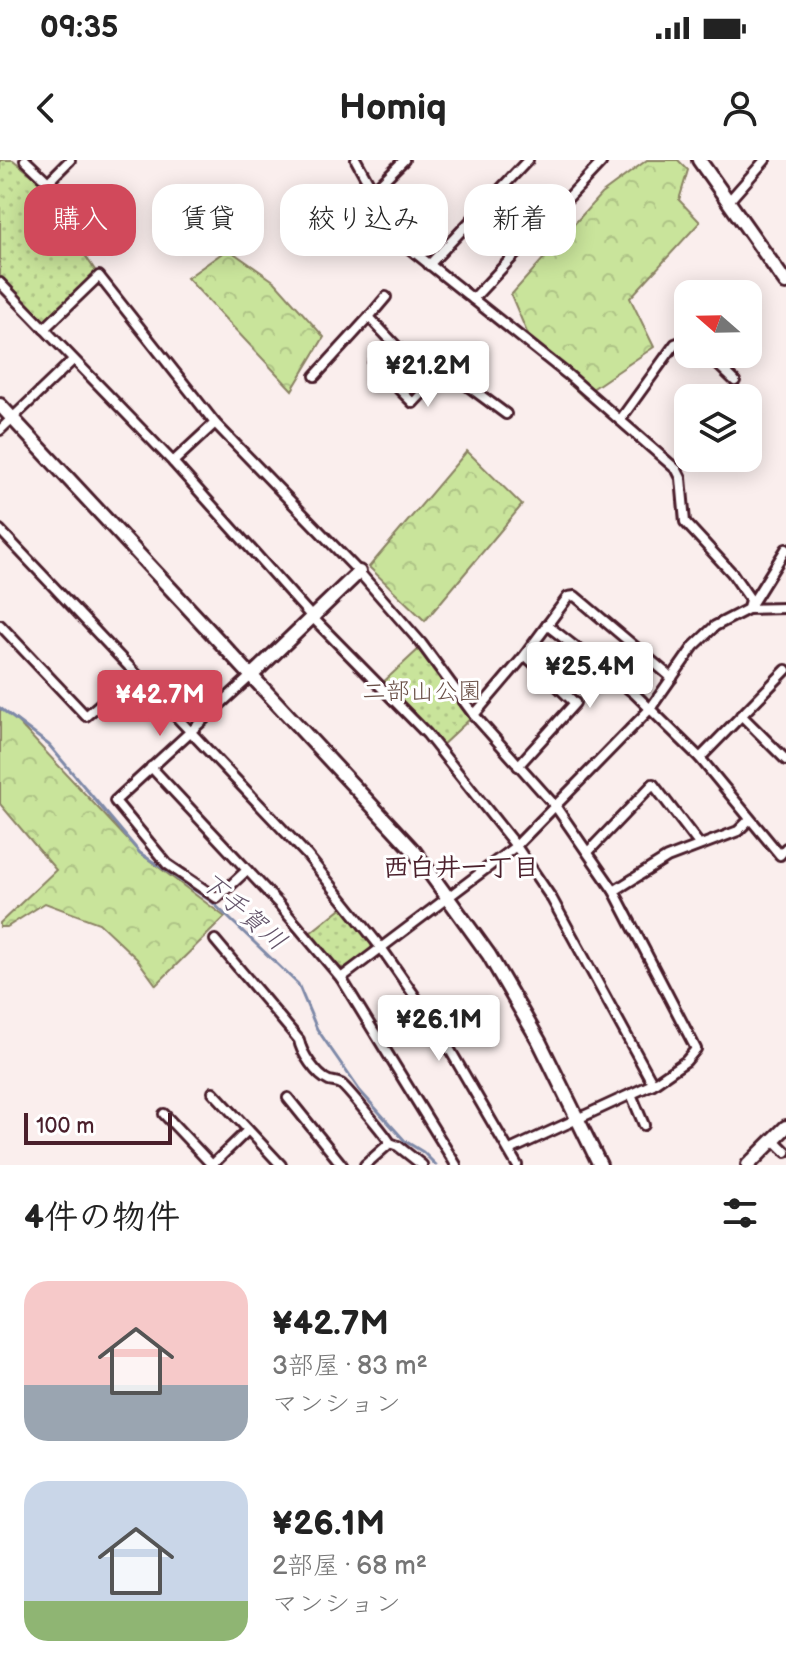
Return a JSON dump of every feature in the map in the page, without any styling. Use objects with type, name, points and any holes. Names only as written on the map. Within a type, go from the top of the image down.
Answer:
[{"type":"street","points":[[25,160],[48,182],[70,160]]},
{"type":"street","points":[[356,160],[370,184]]},
{"type":"street","points":[[380,184],[404,160]]},
{"type":"street","points":[[429,265],[528,160]]},
{"type":"street","points":[[473,299],[602,160]]},
{"type":"street","points":[[699,160],[786,283]]},
{"type":"street","points":[[729,201],[765,160]]},
{"type":"street","points":[[419,256],[567,374],[677,470],[681,478],[685,522],[732,573],[750,599],[748,609]]},
{"type":"street","points":[[44,329],[99,276],[215,423],[359,572],[421,643],[474,715],[556,807],[614,891],[696,1049],[686,1061],[653,1084],[510,1150]]},
{"type":"street","points":[[0,283],[173,462],[311,616],[427,734],[516,846],[552,899],[653,1084]]},
{"type":"street","points":[[315,376],[386,297]]},
{"type":"street","points":[[369,317],[431,383]]},
{"type":"street","points":[[620,420],[674,345]]},
{"type":"street","points":[[0,430],[73,360]]},
{"type":"street","points":[[373,363],[413,403],[445,369],[506,414]]},
{"type":"street","points":[[722,368],[735,381]]},
{"type":"street","points":[[0,405],[414,851],[489,955],[539,1041],[600,1165]]},
{"type":"street","points":[[173,462],[215,423]]},
{"type":"street","points":[[0,530],[307,855],[382,949],[439,1031],[517,1165]]},
{"type":"street","points":[[748,609],[786,549]]},
{"type":"street","points":[[247,870],[217,898],[167,864],[115,801],[359,572]]},
{"type":"street","points":[[474,715],[525,655],[568,597],[575,596],[672,678]]},
{"type":"street","points":[[341,978],[516,846],[650,709],[699,640],[725,620],[748,609],[786,608]]},
{"type":"street","points":[[0,625],[86,716],[135,674]]},
{"type":"street","points":[[547,625],[634,693],[700,758],[780,855],[784,853]]},
{"type":"street","points":[[518,766],[575,703],[525,655]]},
{"type":"street","points":[[700,758],[786,670]]},
{"type":"street","points":[[741,715],[786,760]]},
{"type":"street","points":[[151,767],[247,870],[341,978],[456,1165]]},
{"type":"street","points":[[588,852],[653,784],[699,844]]},
{"type":"street","points":[[614,891],[667,858],[738,831],[749,820]]},
{"type":"street","points":[[215,940],[299,1040],[300,1049],[325,1080],[342,1084],[390,1143],[422,1165]]},
{"type":"street","points":[[213,1092],[281,1165]]},
{"type":"street","points":[[631,1094],[644,1125]]},
{"type":"street","points":[[288,1098],[342,1165]]},
{"type":"street","points":[[164,1114],[212,1165],[248,1130]]},
{"type":"street","points":[[748,1165],[786,1127]]},
{"type":"street","points":[[774,1140],[786,1152]]},
{"type":"street","points":[[365,1165],[390,1143]]},
{"type":"green space","points":[[0,160],[13,160],[43,184],[24,184],[24,256],[85,256],[99,276],[44,322],[0,276]]},
{"type":"green space","points":[[647,160],[678,160],[688,170],[679,200],[700,222],[630,298],[654,347],[582,396],[542,358],[528,335],[511,295],[546,256],[576,256],[576,222],[601,194]]},
{"type":"green space","points":[[218,256],[238,256],[275,282],[324,337],[292,390],[187,278]]},
{"type":"green space","points":[[467,451],[522,505],[425,621],[369,567]]},
{"type":"green space","name":"二部山公園","points":[[420,648],[444,676],[471,718],[439,748],[380,685]]},
{"type":"green space","points":[[0,708],[16,720],[140,853],[225,917],[156,985],[137,959],[99,923],[45,903],[7,927],[0,927],[0,923],[56,870],[0,804]]},
{"type":"green space","points":[[345,905],[372,941],[371,949],[344,968],[337,967],[310,933]]},
{"type":"waterway","name":"下手賀川","points":[[0,708],[49,745],[140,853],[212,902],[298,984],[317,1029],[360,1091],[405,1141],[436,1165]]},
{"type":"district","name":"西白井一丁目","points":[[461,867]]}]
